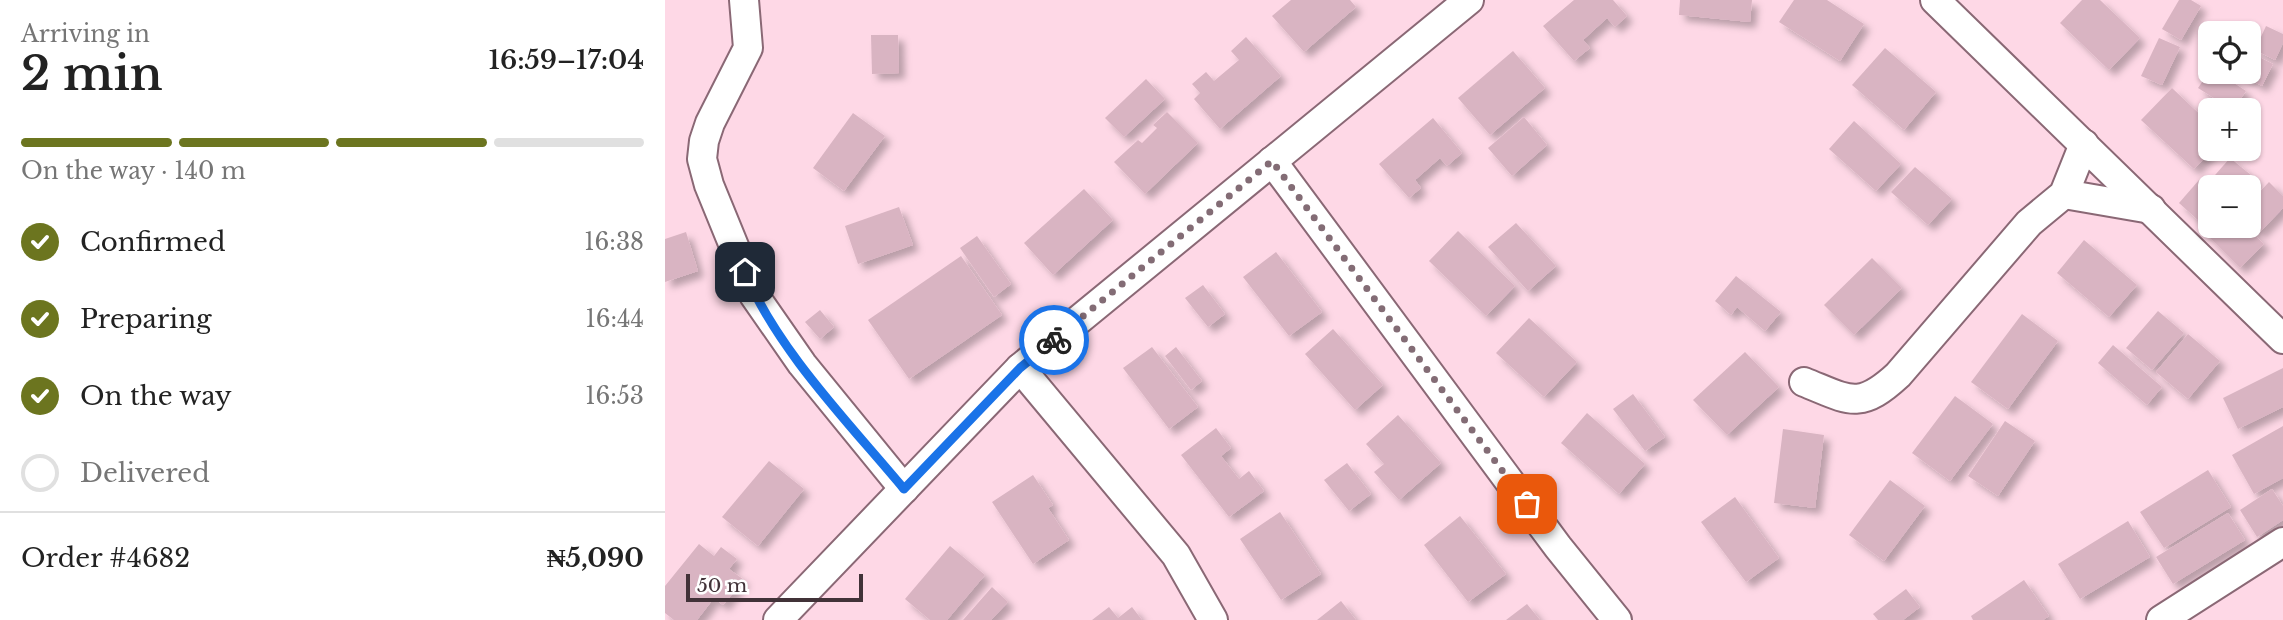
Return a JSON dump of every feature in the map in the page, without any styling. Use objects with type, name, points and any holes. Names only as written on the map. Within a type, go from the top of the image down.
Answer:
[{"type":"street","points":[[744,0],[748,48],[710,123],[704,141],[702,159],[709,186],[754,295],[802,364],[904,489]]},
{"type":"street","points":[[778,620],[1020,368],[1469,0]]},
{"type":"street","points":[[1935,0],[2283,339]]},
{"type":"street","points":[[1804,382],[1849,400],[1875,396],[1898,375],[2029,223],[2064,194],[2084,144]]},
{"type":"street","points":[[1272,161],[1558,547],[1617,620]]},
{"type":"street","points":[[2064,194],[2151,209]]},
{"type":"street","points":[[1020,368],[1176,555],[1213,620]]},
{"type":"street","points":[[2161,620],[2283,542]]},
{"type":"building","points":[[1291,0],[1350,0],[1356,7],[1304,52],[1272,16]]},
{"type":"building","points":[[1574,0],[1613,0],[1627,16],[1615,27],[1607,18],[1583,40],[1590,48],[1574,61],[1543,26]]},
{"type":"building","points":[[1680,0],[1752,0],[1750,22],[1679,15]]},
{"type":"building","points":[[1794,0],[1827,0],[1864,24],[1840,61],[1779,22]]},
{"type":"building","points":[[2082,0],[2100,0],[2140,38],[2109,70],[2060,23]]},
{"type":"building","points":[[2179,0],[2191,0],[2201,6],[2181,40],[2162,29]]},
{"type":"building","points":[[2266,26],[2283,34],[2283,43],[2275,60],[2261,53],[2261,37]]},
{"type":"building","points":[[871,35],[898,35],[899,73],[872,74]]},
{"type":"building","points":[[1246,37],[1281,76],[1220,129],[1194,99],[1200,93],[1192,84],[1206,72],[1214,81],[1239,60],[1231,51]]},
{"type":"building","points":[[2159,38],[2180,47],[2162,85],[2141,76]]},
{"type":"building","points":[[1885,48],[1936,92],[1904,130],[1852,85]]},
{"type":"building","points":[[1513,51],[1545,88],[1490,135],[1458,98]]},
{"type":"building","points":[[2261,58],[2273,64],[2262,86],[2258,84],[2261,84]]},
{"type":"building","points":[[1146,79],[1165,99],[1124,137],[1105,118]]},
{"type":"building","points":[[2201,84],[2235,84],[2246,91],[2241,98],[2214,98],[2198,88]]},
{"type":"building","points":[[2172,88],[2198,113],[2198,161],[2202,161],[2194,169],[2141,120]]},
{"type":"building","points":[[1167,112],[1198,143],[1145,194],[1114,162],[1138,140],[1142,143],[1157,128],[1153,125]]},
{"type":"building","points":[[853,113],[885,136],[844,191],[813,168]]},
{"type":"building","points":[[1524,117],[1547,145],[1512,176],[1488,148]]},
{"type":"building","points":[[1433,118],[1462,153],[1447,166],[1440,158],[1415,180],[1421,188],[1409,198],[1379,164]]},
{"type":"building","points":[[1854,121],[1901,164],[1876,191],[1829,149]]},
{"type":"building","points":[[2227,161],[2234,161],[2251,175],[2215,175]]},
{"type":"building","points":[[1915,167],[1952,199],[1928,225],[1891,192]]},
{"type":"building","points":[[2198,181],[2198,220],[2179,203]]},
{"type":"building","points":[[2269,182],[2283,196],[2283,208],[2261,231],[2261,190]]},
{"type":"building","points":[[1084,189],[1113,220],[1053,275],[1024,243]]},
{"type":"building","points":[[899,207],[913,245],[858,264],[845,226]]},
{"type":"building","points":[[1516,223],[1556,266],[1528,291],[1488,247]]},
{"type":"building","points":[[1458,231],[1515,286],[1486,316],[1429,261]]},
{"type":"building","points":[[686,232],[698,271],[665,282],[665,239]]},
{"type":"building","points":[[977,236],[1011,284],[994,297],[960,248]]},
{"type":"building","points":[[2210,238],[2258,238],[2264,244],[2240,268]]},
{"type":"building","points":[[2084,240],[2137,285],[2109,317],[2057,273]]},
{"type":"building","points":[[1276,252],[1322,312],[1289,336],[1243,277]]},
{"type":"building","points":[[961,256],[1002,315],[909,379],[868,320]]},
{"type":"building","points":[[1872,258],[1902,288],[1854,335],[1824,305]]},
{"type":"building","points":[[1736,276],[1781,312],[1765,331],[1737,307],[1731,315],[1715,301]]},
{"type":"building","points":[[1203,285],[1225,314],[1208,327],[1185,298]]},
{"type":"building","points":[[820,310],[834,327],[820,339],[805,322]]},
{"type":"building","points":[[2158,311],[2184,333],[2152,370],[2126,348]]},
{"type":"building","points":[[2022,314],[2058,341],[2008,409],[1971,382]]},
{"type":"building","points":[[1529,318],[1577,362],[1544,397],[1496,353]]},
{"type":"building","points":[[1333,329],[1383,385],[1355,410],[1305,354]]},
{"type":"building","points":[[2188,334],[2220,361],[2188,399],[2156,372]]},
{"type":"building","points":[[2113,345],[2162,387],[2147,405],[2098,363]]},
{"type":"building","points":[[1152,347],[1198,407],[1169,429],[1123,368]]},
{"type":"building","points":[[1176,347],[1202,381],[1191,390],[1165,356]]},
{"type":"building","points":[[1745,352],[1779,387],[1727,435],[1693,400]]},
{"type":"building","points":[[2283,368],[2283,407],[2238,429],[2223,398]]},
{"type":"building","points":[[1633,394],[1665,437],[1645,451],[1613,409]]},
{"type":"building","points":[[1955,396],[1993,424],[1950,481],[1912,453]]},
{"type":"building","points":[[1587,413],[1645,464],[1619,494],[1561,443]]},
{"type":"building","points":[[1398,415],[1441,463],[1399,500],[1374,472],[1384,464],[1366,444]]},
{"type":"building","points":[[2005,421],[2035,441],[1998,496],[1968,476]]},
{"type":"building","points":[[2283,426],[2283,478],[2254,494],[2232,455]]},
{"type":"building","points":[[1216,428],[1231,448],[1221,456],[1239,479],[1249,471],[1264,491],[1229,517],[1181,455]]},
{"type":"building","points":[[1783,429],[1824,435],[1815,508],[1774,503]]},
{"type":"building","points":[[769,461],[804,489],[758,546],[722,517]]},
{"type":"building","points":[[1347,463],[1371,494],[1349,511],[1324,480]]},
{"type":"building","points":[[2208,470],[2231,507],[2164,548],[2140,512]]},
{"type":"building","points":[[1033,475],[1053,505],[1048,508],[1069,540],[1033,564],[992,502]]},
{"type":"building","points":[[1890,480],[1925,506],[1884,561],[1849,535]]},
{"type":"building","points":[[2272,489],[2283,506],[2283,520],[2257,537],[2240,510]]},
{"type":"building","points":[[1735,497],[1779,558],[1746,582],[1701,522]]},
{"type":"building","points":[[1280,512],[1321,574],[1281,600],[1240,539]]},
{"type":"building","points":[[2228,513],[2245,540],[2173,584],[2156,557]]},
{"type":"building","points":[[1460,516],[1506,574],[1468,602],[1424,545]]},
{"type":"building","points":[[2128,521],[2150,557],[2080,599],[2058,564]]},
{"type":"building","points":[[699,544],[714,556],[721,547],[737,559],[729,569],[744,580],[723,605],[714,598],[697,620],[674,620],[665,613],[665,586]]},
{"type":"building","points":[[950,546],[985,575],[947,620],[930,620],[905,599]]},
{"type":"building","points":[[2024,580],[2049,616],[2043,620],[1973,620],[1971,616]]},
{"type":"building","points":[[992,587],[1008,602],[991,620],[963,620]]},
{"type":"building","points":[[1906,589],[1920,607],[1903,620],[1878,620],[1873,614]]},
{"type":"building","points":[[1341,601],[1356,620],[1317,620]]},
{"type":"building","points":[[1527,604],[1540,620],[1506,620]]},
{"type":"building","points":[[1109,607],[1118,618],[1132,607],[1142,620],[1092,620]]},
{"type":"way so far","points":[[1054,340],[1272,161],[1527,504]]},
{"type":"route","points":[[745,272],[754,295],[802,364],[904,489],[1020,368],[1054,340]]}]
